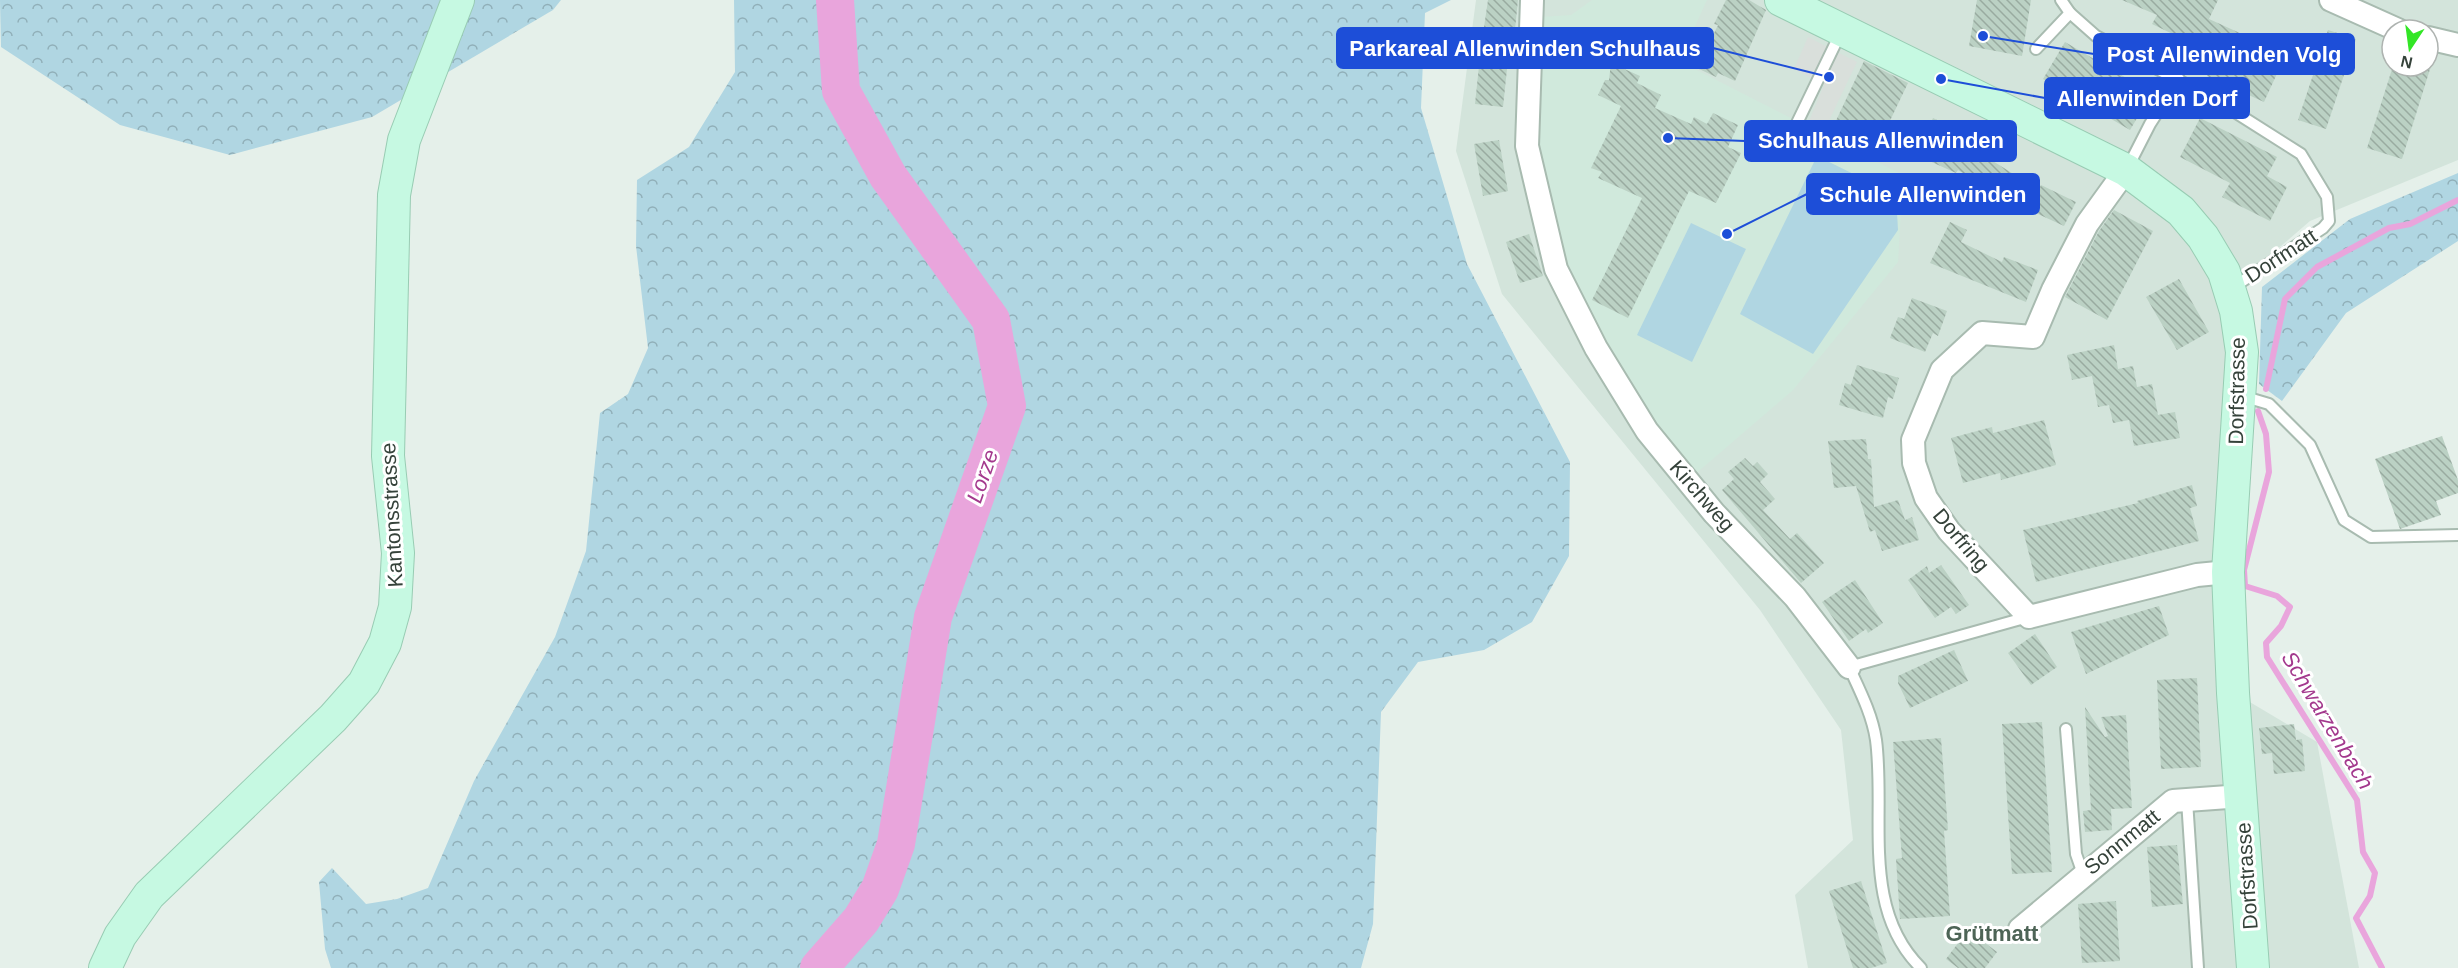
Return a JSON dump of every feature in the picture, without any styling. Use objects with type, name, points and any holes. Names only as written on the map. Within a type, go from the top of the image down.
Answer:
[{"type":"street","name":"Kantonsstrasse","points":[[105,968],[120,936],[149,895],[333,718],[364,683],[385,643],[395,607],[398,553],[388,456],[394,195],[404,140],[458,0]]},
{"type":"street","name":"Kirchweg","points":[[1532,0],[1527,146],[1556,269],[1596,348],[1647,431],[1714,513],[1795,597],[1849,667]]},
{"type":"street","name":"Dorfstrasse","points":[[1781,0],[1827,15],[2126,170],[2181,212],[2203,237],[2224,272],[2236,311],[2242,352],[2228,572],[2233,693],[2253,968]]},
{"type":"street","points":[[2331,0],[2380,22]]},
{"type":"street","points":[[2440,41],[2458,45]]},
{"type":"street","name":"Dorfring","points":[[2029,616],[1949,531],[1926,498],[1914,463],[1913,440],[1942,370],[1982,333],[2033,337],[2053,290],[2087,224],[2126,170]]},
{"type":"street","points":[[2029,616],[2197,575],[2228,572]]},
{"type":"street","name":"Sonnmatt","points":[[2020,930],[2173,801],[2241,796]]},
{"type":"lane","name":"Dorfmatt","points":[[2061,0],[2070,14],[2096,36],[2179,79],[2301,154],[2327,197],[2330,220],[2323,228],[2230,290]]},
{"type":"lane","points":[[2036,49],[2070,14]]},
{"type":"lane","points":[[1797,123],[1827,15]]},
{"type":"lane","points":[[2126,170],[2150,124],[2179,79]]},
{"type":"lane","points":[[2241,396],[2269,405],[2310,445],[2344,520],[2371,537],[2458,535]]},
{"type":"lane","points":[[1849,667],[2029,616]]},
{"type":"lane","name":"Kirchweg","points":[[1849,667],[1868,706],[1876,741],[1878,866],[1888,912],[1905,952],[1921,968]]},
{"type":"lane","points":[[2066,729],[2076,854],[2084,874]]},
{"type":"lane","points":[[2187,800],[2198,968]]},
{"type":"shaded area","points":[[1476,0],[2458,0],[2458,160],[2310,221],[2230,290],[2233,692],[2317,742],[2359,968],[1808,968],[1795,895],[1853,840],[1841,730],[1760,610],[1502,294],[1456,151]]},
{"type":"shaded area","points":[[1592,0],[1707,0],[1679,61],[1903,175],[1898,262],[1793,390],[1693,476],[1647,416],[1563,272],[1534,144],[1541,17],[1571,15]]},
{"type":"shaded area","points":[[1808,37],[1857,62],[1825,129],[1809,121],[1824,85],[1794,69]]},
{"type":"green space","points":[[0,0],[561,0],[553,10],[372,117],[230,155],[120,125],[1,47]]},
{"type":"green space","points":[[734,0],[1451,0],[1425,13],[1421,108],[1467,264],[1570,462],[1569,556],[1532,622],[1484,650],[1418,662],[1381,712],[1373,924],[1361,968],[331,968],[325,949],[319,882],[332,868],[366,904],[397,899],[428,888],[474,781],[555,637],[586,551],[600,413],[628,394],[648,348],[636,246],[637,180],[689,147],[735,72]]},
{"type":"green space","points":[[1817,156],[1896,195],[1898,230],[1813,354],[1740,314]]},
{"type":"green space","points":[[2458,173],[2458,241],[2346,313],[2282,401],[2259,384],[2262,287],[2350,219]]},
{"type":"green space","points":[[1691,223],[1746,249],[1692,362],[1637,335]]},
{"type":"building","points":[[1488,0],[1518,0],[1514,39],[1483,34]]},
{"type":"building","points":[[1726,0],[1749,0],[1766,10],[1735,81],[1718,73],[1716,77],[1697,68],[1718,25],[1714,24]]},
{"type":"building","points":[[1977,0],[2031,0],[2022,56],[1969,46]]},
{"type":"building","points":[[2122,0],[2218,0],[2209,19],[2286,54],[2264,102],[2207,76],[2216,55],[2152,24],[2157,15]]},
{"type":"building","points":[[2328,30],[2356,39],[2326,129],[2298,120]]},
{"type":"building","points":[[2065,42],[2152,93],[2130,130],[2043,79]]},
{"type":"building","points":[[1864,61],[1908,83],[1877,148],[1833,127]]},
{"type":"building","points":[[1611,63],[1640,76],[1637,83],[1661,95],[1655,108],[1691,124],[1694,117],[1707,124],[1713,113],[1738,125],[1728,147],[1741,153],[1716,203],[1689,191],[1628,318],[1592,300],[1642,198],[1598,178],[1602,172],[1591,168],[1621,106],[1598,95],[1605,80],[1609,80]]},
{"type":"building","points":[[1479,66],[1507,69],[1503,107],[1475,104]]},
{"type":"building","points":[[2389,78],[2427,78],[2402,159],[2367,148]]},
{"type":"building","points":[[1933,118],[1973,137],[1969,146],[2015,175],[2000,197],[1958,170],[1956,173],[1916,155]]},
{"type":"building","points":[[2200,118],[2277,157],[2267,176],[2287,187],[2270,221],[2222,197],[2230,183],[2180,157]]},
{"type":"building","points":[[1499,140],[1508,191],[1483,196],[1474,144]]},
{"type":"building","points":[[2041,185],[2076,202],[2064,226],[2029,210]]},
{"type":"building","points":[[2114,210],[2153,231],[2107,320],[2065,297],[2099,231]]},
{"type":"building","points":[[1950,222],[1967,230],[1961,242],[2002,262],[2004,257],[2038,270],[2026,302],[1930,263]]},
{"type":"building","points":[[1529,234],[1543,276],[1520,283],[1506,242]]},
{"type":"building","points":[[2179,279],[2209,332],[2177,350],[2146,297]]},
{"type":"building","points":[[1912,298],[1947,311],[1938,336],[1933,333],[1925,352],[1890,338],[1898,317],[1904,319]]},
{"type":"building","points":[[2114,345],[2118,369],[2133,366],[2137,387],[2152,384],[2158,415],[2175,412],[2180,438],[2134,446],[2129,420],[2113,423],[2109,405],[2098,407],[2092,376],[2072,380],[2067,355]]},
{"type":"building","points":[[1857,365],[1899,378],[1893,399],[1888,397],[1883,418],[1839,405],[1845,383],[1851,385]]},
{"type":"building","points":[[2044,420],[2056,465],[2001,480],[2000,473],[1963,483],[1951,438],[1992,427],[1993,433]]},
{"type":"building","points":[[2442,436],[2458,480],[2458,493],[2436,501],[2441,515],[2400,529],[2375,459]]},
{"type":"building","points":[[1866,439],[1868,459],[1871,459],[1874,507],[1898,500],[1905,520],[1912,517],[1919,540],[1882,551],[1875,530],[1870,532],[1856,486],[1834,488],[1828,441]]},
{"type":"building","points":[[1745,458],[1753,466],[1757,462],[1768,474],[1760,482],[1775,499],[1763,510],[1790,539],[1797,533],[1824,563],[1801,583],[1722,490],[1734,479],[1728,472]]},
{"type":"building","points":[[2192,485],[2197,506],[2190,508],[2199,541],[2036,582],[2023,530],[2138,503],[2137,501]]},
{"type":"building","points":[[1941,565],[1969,605],[1956,614],[1951,607],[1935,618],[1908,580],[1927,566],[1929,573]]},
{"type":"building","points":[[1855,580],[1883,623],[1868,633],[1866,629],[1849,641],[1822,602]]},
{"type":"building","points":[[2159,606],[2169,635],[2086,674],[2071,632]]},
{"type":"building","points":[[2035,634],[2057,667],[2031,685],[2008,653]]},
{"type":"building","points":[[1954,650],[1968,681],[1910,708],[1898,683],[1898,676]]},
{"type":"building","points":[[2197,678],[2201,767],[2161,769],[2157,680]]},
{"type":"building","points":[[2085,707],[2105,737],[2108,736],[2101,717],[2126,715],[2132,808],[2111,809],[2112,830],[2085,832],[2083,811],[2091,810]]},
{"type":"building","points":[[2042,722],[2052,872],[2012,874],[2002,724]]},
{"type":"building","points":[[2294,724],[2296,740],[2302,739],[2305,771],[2274,774],[2272,753],[2262,754],[2259,728]]},
{"type":"building","points":[[1941,738],[1948,830],[1944,831],[1950,916],[1900,919],[1896,859],[1902,858],[1893,742]]},
{"type":"building","points":[[2177,845],[2183,904],[2152,907],[2147,847]]},
{"type":"building","points":[[1861,881],[1887,963],[1871,968],[1853,968],[1829,891]]},
{"type":"building","points":[[2116,901],[2120,961],[2082,963],[2078,904]]},
{"type":"building","points":[[1968,930],[1997,952],[1985,968],[1958,968],[1946,959]]},
{"type":"waterway","name":"Lorze","points":[[819,968],[861,920],[880,889],[896,844],[933,617],[1007,406],[991,320],[888,176],[841,91],[835,0]]},
{"type":"waterway","name":"Schwarzenbach","points":[[2266,389],[2285,299],[2317,267],[2389,228],[2410,224],[2458,200]]},
{"type":"waterway","name":"Schwarzenbach","points":[[2258,411],[2266,434],[2269,472],[2244,570],[2245,586],[2277,596],[2290,607],[2281,626],[2266,643],[2267,657],[2357,800],[2363,852],[2375,873],[2370,896],[2356,918],[2382,968]]},
{"type":"place","name":"Post Allenwinden Volg","points":[[1983,36]]},
{"type":"place","name":"Parkareal Allenwinden Schulhaus","points":[[1829,77]]},
{"type":"place","name":"Allenwinden Dorf","points":[[1941,79]]},
{"type":"place","name":"Schulhaus Allenwinden","points":[[1668,138]]},
{"type":"place","name":"Schule Allenwinden","points":[[1727,234]]},
{"type":"district","name":"Grütmatt","points":[[1992,933]]}]
